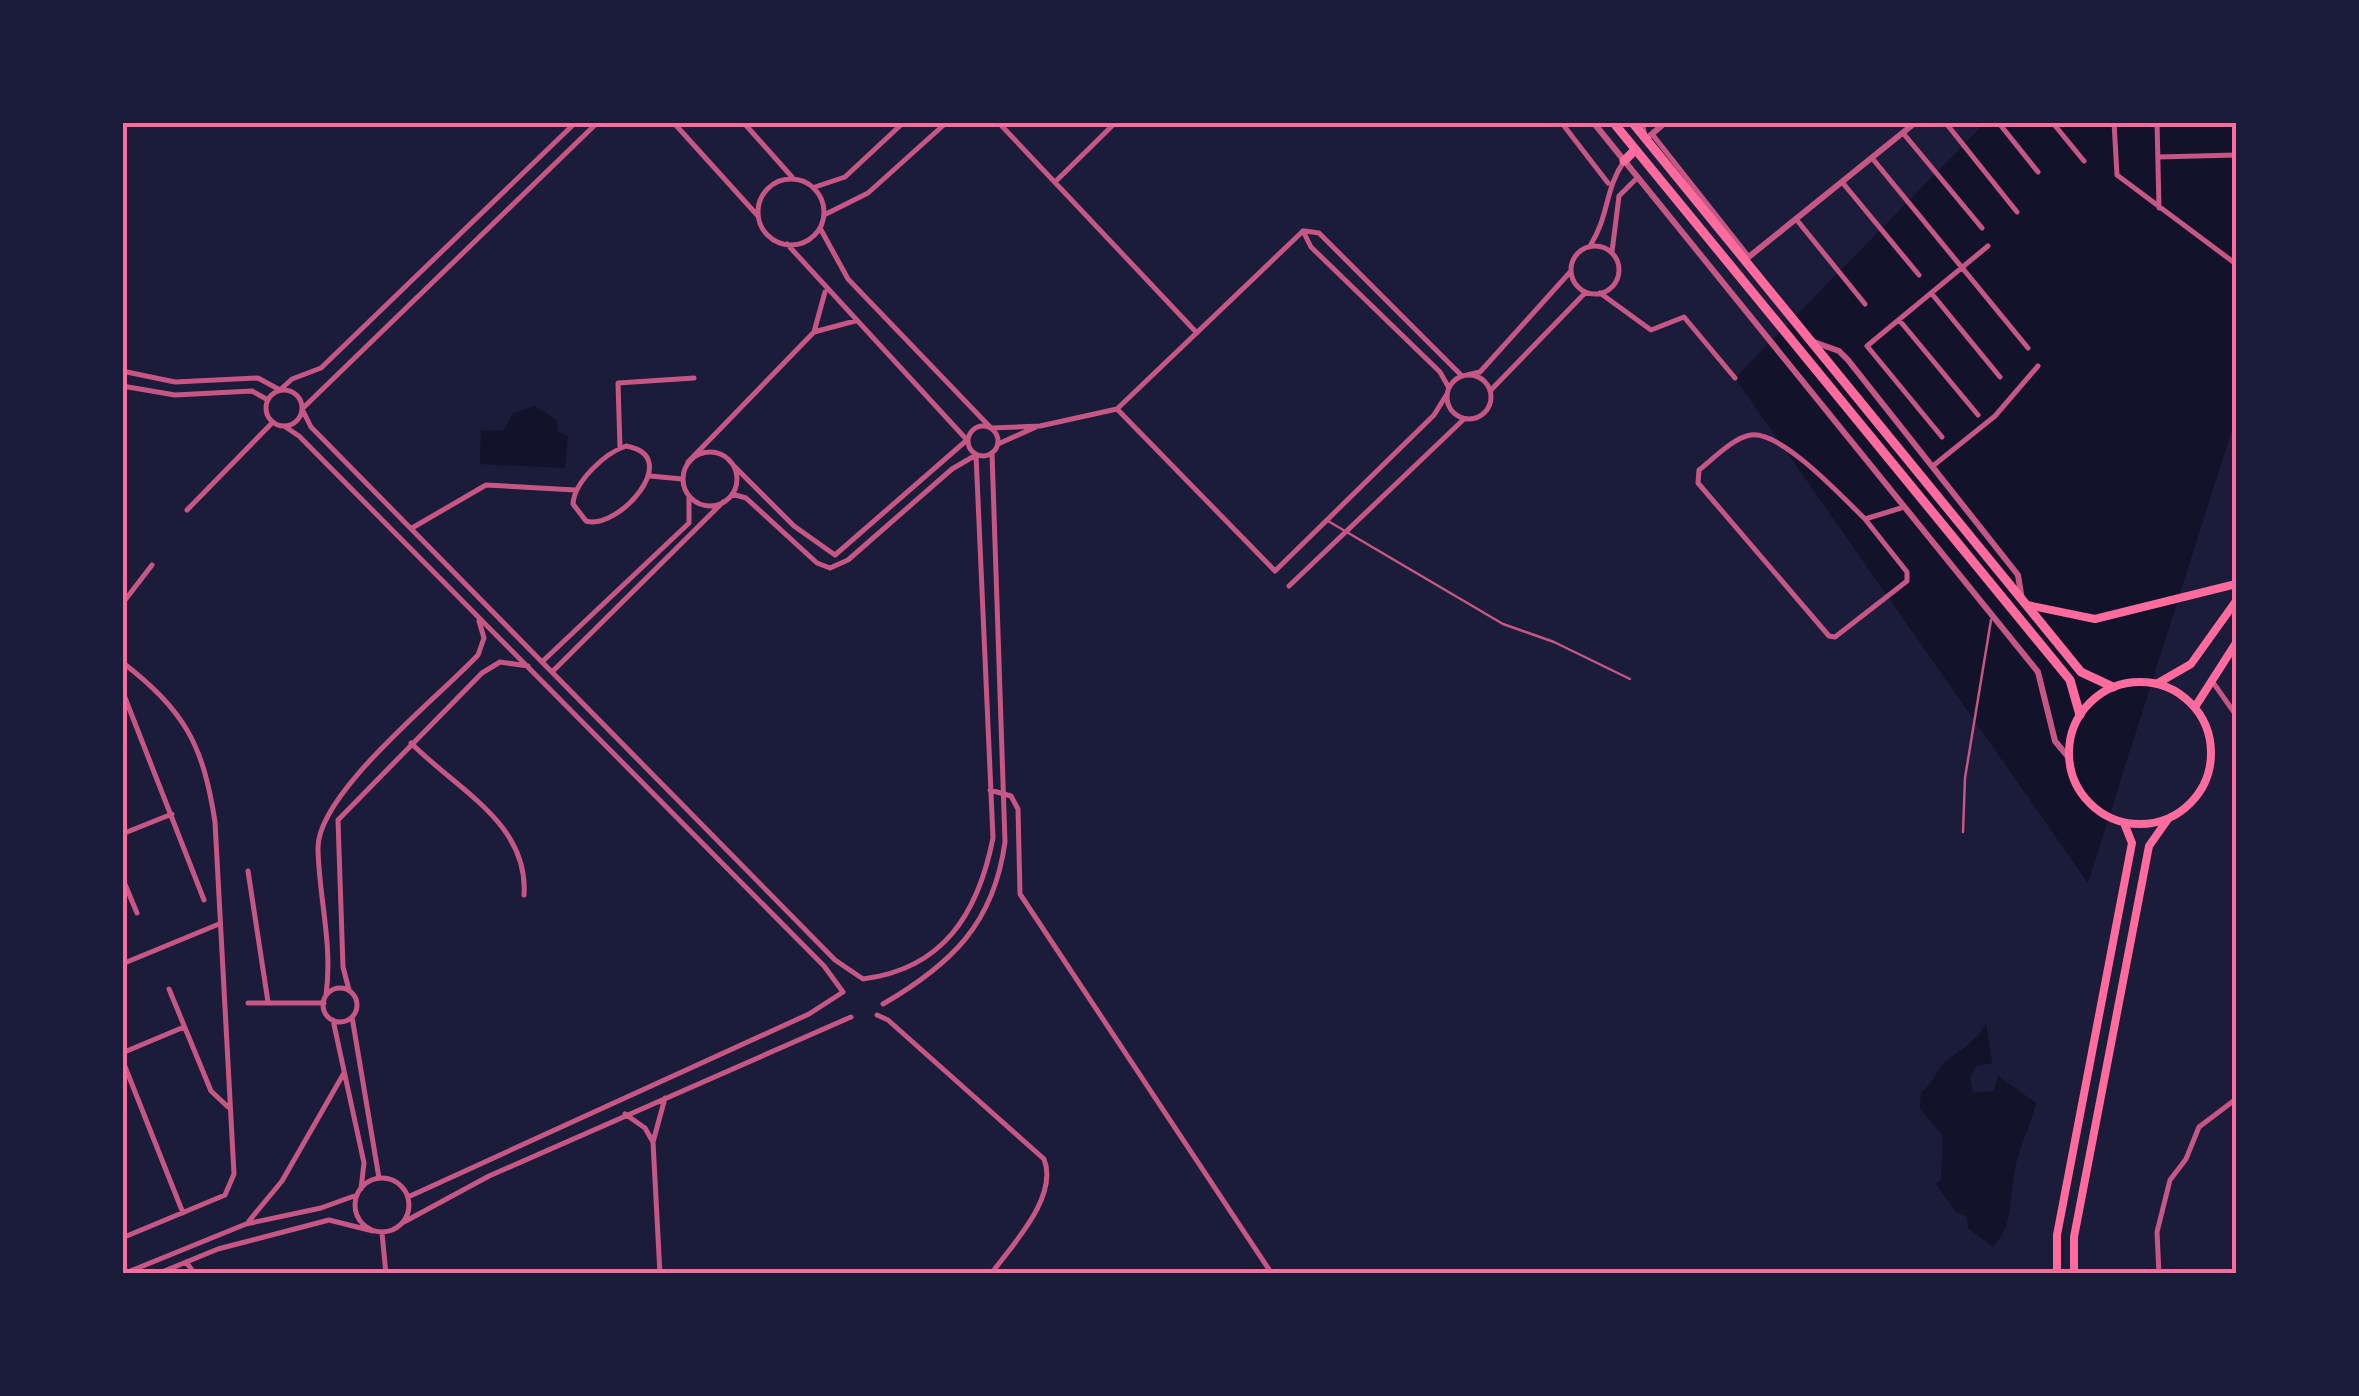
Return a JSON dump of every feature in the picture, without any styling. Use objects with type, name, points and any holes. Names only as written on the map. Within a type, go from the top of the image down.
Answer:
[{"type":"main road","points":[[1613,122],[2070,680],[2080,715]]},
{"type":"main road","points":[[1632,122],[1649,137],[2081,672],[2113,687]]},
{"type":"main road","points":[[1624,161],[1635,150]]},
{"type":"main road","points":[[2024,603],[2094,619],[2236,584]]},
{"type":"main road","points":[[2168,819],[2146,824],[2124,822],[2103,814],[2086,799],[2069,758],[2080,715],[2094,698],[2113,687],[2157,683],[2191,664],[2236,602]]},
{"type":"main road","points":[[2195,706],[2236,643]]},
{"type":"main road","points":[[2191,664],[2211,679]]},
{"type":"main road","points":[[2074,1274],[2074,1237],[2149,846],[2168,819],[2194,799],[2210,770],[2209,736],[2195,706],[2157,683]]},
{"type":"main road","points":[[2057,1274],[2057,1235],[2132,843],[2124,822]]},
{"type":"street","points":[[408,1196],[810,1014],[843,992],[824,966],[529,666],[299,436],[273,422],[266,412],[268,400],[292,380],[321,368],[576,122]]},
{"type":"street","points":[[284,426],[298,419],[302,409],[598,122]]},
{"type":"street","points":[[122,371],[176,382],[266,379],[280,390],[296,394],[311,426],[836,960],[862,980],[898,975],[928,960],[956,930],[981,884],[989,856],[990,790],[976,455],[967,440],[826,291],[787,244],[766,233],[758,216],[673,122]]},
{"type":"street","points":[[743,122],[794,179],[814,187],[846,177],[904,122]]},
{"type":"street","points":[[824,215],[868,194],[948,122]]},
{"type":"street","points":[[998,122],[1197,333]]},
{"type":"street","points":[[1055,182],[1116,122]]},
{"type":"street","points":[[1560,122],[1608,184]]},
{"type":"street","points":[[1593,122],[1901,508],[2038,672],[2056,741],[2069,758]]},
{"type":"street","points":[[1642,122],[1649,137],[1666,122]]},
{"type":"street","points":[[1747,259],[1916,122]]},
{"type":"street","points":[[1945,122],[2018,212]]},
{"type":"street","points":[[1998,122],[2038,172]]},
{"type":"street","points":[[2052,122],[2084,161]]},
{"type":"street","points":[[2114,122],[2115,171],[2236,264]]},
{"type":"street","points":[[2157,122],[2159,208]]},
{"type":"street","points":[[1903,133],[1982,228]]},
{"type":"street","points":[[2158,157],[2236,155]]},
{"type":"street","points":[[1872,158],[2028,348]]},
{"type":"street","points":[[1117,409],[1275,571],[1434,415],[1448,391],[1464,376],[1480,372],[1571,271],[1578,252],[1590,246],[1606,220],[1608,184],[1624,161]]},
{"type":"street","points":[[1600,293],[1617,280],[1619,265],[1612,252],[1619,196],[1638,178]]},
{"type":"street","points":[[758,216],[763,194],[770,186],[794,179]]},
{"type":"street","points":[[1842,182],[1919,275]]},
{"type":"street","points":[[787,244],[810,240],[820,228],[824,215],[814,187]]},
{"type":"street","points":[[1796,219],[1865,304]]},
{"type":"street","points":[[820,228],[848,279],[992,428],[998,444]]},
{"type":"street","points":[[688,462],[712,451],[734,466],[794,526],[834,556],[967,440],[978,426],[1040,426],[1117,409],[1304,231]]},
{"type":"street","points":[[1304,231],[1319,233],[1464,376],[1484,381],[1490,392]]},
{"type":"street","points":[[1304,231],[1311,247],[1440,372],[1453,412],[1464,418]]},
{"type":"street","points":[[1590,246],[1612,252]]},
{"type":"street","points":[[1942,437],[1867,346],[1988,246]]},
{"type":"street","points":[[1571,271],[1576,284],[1587,292],[1600,293],[1651,330],[1684,318],[1735,378]]},
{"type":"street","points":[[1360,294],[1370,285]]},
{"type":"street","points":[[544,661],[689,523],[689,496],[682,479],[688,462],[814,332],[826,291]]},
{"type":"street","points":[[1289,586],[1464,418],[1485,412],[1490,392],[1587,292]]},
{"type":"street","points":[[1931,294],[2000,377]]},
{"type":"street","points":[[1899,320],[1978,415]]},
{"type":"street","points":[[814,332],[856,321]]},
{"type":"street","points":[[1811,341],[1840,351],[1934,465],[2018,576],[2024,603]]},
{"type":"street","points":[[1934,465],[1994,416],[2038,366]]},
{"type":"street","points":[[412,528],[486,485],[575,490],[620,448],[618,383],[694,378]]},
{"type":"street","points":[[122,386],[174,395],[252,391],[268,400]]},
{"type":"street","points":[[188,510],[273,422]]},
{"type":"street","points":[[883,1004],[936,967],[986,914],[1002,861],[992,453],[998,444],[1040,426]]},
{"type":"street","points":[[1745,436],[1766,437],[1817,473],[1865,519],[1907,572],[1907,581],[1835,638],[1829,636],[1698,483],[1698,470],[1745,436]]},
{"type":"street","points":[[575,490],[578,515],[586,521],[602,522],[646,485],[650,466],[639,450],[620,448]]},
{"type":"street","points":[[732,494],[746,498],[817,563],[830,568],[848,560],[952,469],[976,455],[992,453]]},
{"type":"street","points":[[553,671],[732,494],[737,480],[734,466]]},
{"type":"street","points":[[650,476],[682,479]]},
{"type":"street","points":[[689,496],[705,506],[724,502]]},
{"type":"street","points":[[1865,519],[1901,508]]},
{"type":"street","points":[[122,604],[152,565]]},
{"type":"street","points":[[374,1231],[356,1212],[364,1163],[325,999],[330,968],[318,848],[321,825],[343,788],[478,656],[484,638],[478,618]]},
{"type":"street","points":[[122,662],[160,691],[193,734],[207,774],[214,822],[234,1174],[230,1189],[183,1214],[122,1238]]},
{"type":"street","points":[[379,1178],[352,1016],[357,1003],[343,967],[338,820],[482,673],[500,662],[529,666]]},
{"type":"street","points":[[2211,679],[2236,715]]},
{"type":"street","points":[[122,690],[204,900]]},
{"type":"street","points":[[411,743],[502,823],[526,866],[524,895]]},
{"type":"street","points":[[990,790],[1012,796],[1018,810],[1020,894],[1272,1274]]},
{"type":"street","points":[[122,834],[172,814]]},
{"type":"street","points":[[248,871],[268,1002]]},
{"type":"street","points":[[122,877],[137,913]]},
{"type":"street","points":[[122,964],[219,924]]},
{"type":"street","points":[[169,989],[211,1091],[230,1109]]},
{"type":"street","points":[[248,1003],[325,999],[334,989],[350,990]]},
{"type":"street","points":[[878,1015],[1044,1159],[1048,1184],[1026,1228],[991,1274]]},
{"type":"street","points":[[333,1020],[352,1016]]},
{"type":"street","points":[[156,1274],[260,1236],[329,1220],[382,1233],[449,1195],[625,1114],[850,1018]]},
{"type":"street","points":[[183,1214],[122,1056],[184,1027]]},
{"type":"street","points":[[246,1224],[282,1181],[344,1073]]},
{"type":"street","points":[[660,1274],[653,1142],[665,1096]]},
{"type":"street","points":[[2159,1274],[2157,1232],[2170,1180],[2186,1159],[2199,1127],[2236,1099]]},
{"type":"street","points":[[625,1114],[645,1128],[653,1142]]},
{"type":"street","points":[[123,1274],[246,1224],[321,1208],[359,1192],[379,1178],[397,1182],[408,1196],[404,1222]]},
{"type":"street","points":[[382,1233],[386,1274]]},
{"type":"street","points":[[186,1262],[195,1274]]},
{"type":"lane","points":[[1327,520],[1503,624],[1554,642],[1630,680]]},
{"type":"lane","points":[[1963,832],[1966,778],[1992,616]]},
{"type":"shaded area","points":[[1985,123],[2236,123],[2236,417],[2088,883],[1735,378]]},
{"type":"shaded area","points":[[534,406],[556,419],[558,432],[568,436],[565,468],[480,464],[481,431],[504,430],[512,414]]},
{"type":"shaded area","points":[[1986,1024],[1992,1063],[1976,1066],[1970,1077],[1973,1093],[1994,1091],[1998,1076],[2036,1103],[2016,1164],[2008,1218],[1993,1247],[1968,1228],[1967,1217],[1955,1211],[1936,1184],[1941,1179],[1943,1136],[1920,1109],[1921,1092],[1942,1065],[1972,1042]]}]
